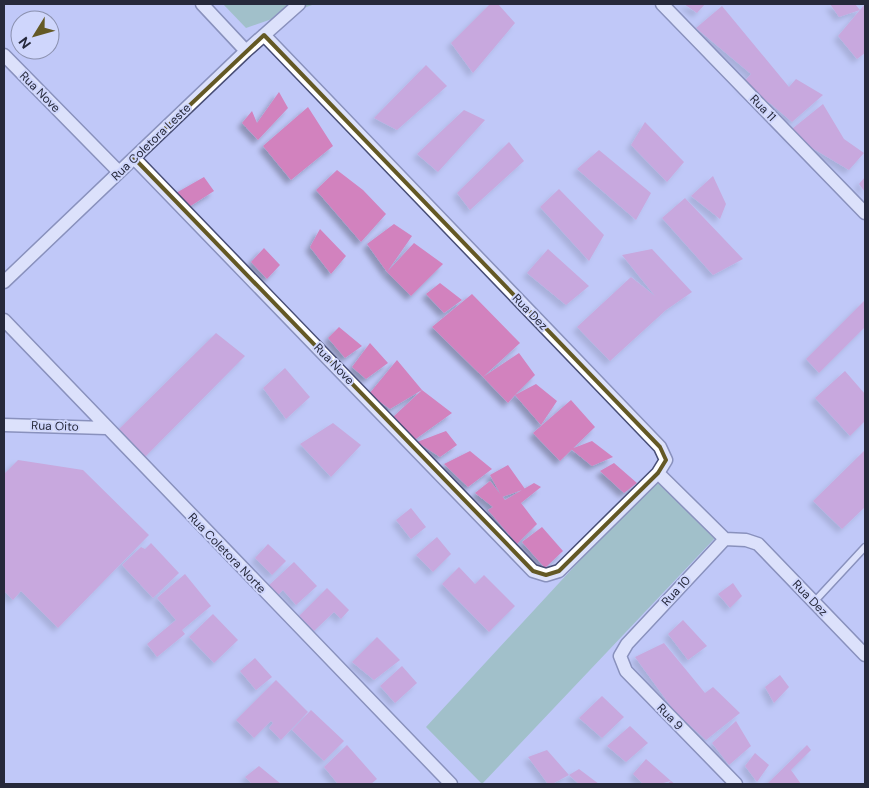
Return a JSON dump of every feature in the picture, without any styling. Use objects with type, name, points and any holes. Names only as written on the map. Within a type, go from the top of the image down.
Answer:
[{"type":"street","points":[[202,4],[246,51]]},
{"type":"street","name":"Rua Coletora Leste","points":[[4,282],[246,51],[299,4]]},
{"type":"street","name":"Rua 11","points":[[662,4],[865,213]]},
{"type":"street","name":"Rua Dez","points":[[264,35],[660,448],[666,460],[658,473]]},
{"type":"street","name":"Rua Nove","points":[[4,55],[119,172]]},
{"type":"street","name":"Rua Nove","points":[[134,158],[533,571],[546,575],[559,571],[658,473]]},
{"type":"street","name":"Rua Coletora Norte","points":[[4,320],[451,784]]},
{"type":"street","name":"Rua Oito","points":[[4,425],[106,428]]},
{"type":"street","points":[[658,473],[725,539]]},
{"type":"street","name":"Rua Dez","points":[[725,539],[746,540],[758,544],[865,655]]},
{"type":"street","name":"Rua 10","points":[[627,644],[725,539]]},
{"type":"street","name":"Rua 9","points":[[627,644],[620,656],[626,672],[736,784]]},
{"type":"lane","points":[[814,602],[865,547]]},
{"type":"highlighted area","points":[[264,35],[660,447],[666,460],[658,473],[559,571],[546,575],[533,571],[134,158]]},
{"type":"green space","points":[[223,4],[315,4],[246,28]]},
{"type":"green space","points":[[656,478],[716,537],[482,784],[426,727]]},
{"type":"building","points":[[490,4],[498,4],[515,23],[473,73],[451,43]]},
{"type":"building","points":[[684,4],[705,4],[697,13]]},
{"type":"building","points":[[830,4],[855,4],[860,10],[839,17]]},
{"type":"building","points":[[865,4],[865,53],[857,59],[838,36]]},
{"type":"building","points":[[722,6],[789,87],[796,79],[823,95],[792,122],[771,104],[741,85],[751,74],[696,28]]},
{"type":"building","points":[[426,65],[447,86],[397,130],[374,118]]},
{"type":"building","points":[[279,92],[288,108],[258,140],[242,123],[252,111],[257,123]]},
{"type":"building","points":[[823,104],[844,139],[864,153],[849,170],[787,133]]},
{"type":"building","points":[[308,107],[333,146],[291,180],[263,146]]},
{"type":"building","points":[[464,110],[485,120],[438,172],[417,154]]},
{"type":"building","points":[[645,122],[684,162],[667,182],[631,145]]},
{"type":"building","points":[[509,142],[524,161],[470,210],[457,193]]},
{"type":"building","points":[[599,150],[651,193],[636,220],[577,169]]},
{"type":"building","points":[[337,170],[363,190],[386,214],[361,242],[316,190]]},
{"type":"building","points":[[713,176],[726,204],[720,219],[691,196]]},
{"type":"building","points":[[204,177],[214,191],[189,207],[176,193]]},
{"type":"building","points":[[865,177],[865,192],[859,184]]},
{"type":"building","points":[[559,189],[604,235],[589,261],[540,207]]},
{"type":"building","points":[[685,198],[743,259],[713,275],[662,218]]},
{"type":"building","points":[[394,224],[412,236],[387,272],[367,244]]},
{"type":"building","points":[[320,229],[346,256],[331,274],[310,247]]},
{"type":"building","points":[[414,243],[443,264],[411,296],[387,272]]},
{"type":"building","points":[[264,248],[280,265],[267,279],[251,262]]},
{"type":"building","points":[[548,249],[589,286],[566,305],[527,273]]},
{"type":"building","points":[[652,249],[692,292],[666,310],[610,361],[577,327],[631,277],[655,296],[622,255]]},
{"type":"building","points":[[440,283],[462,300],[444,313],[426,294]]},
{"type":"building","points":[[472,294],[520,343],[483,377],[432,327]]},
{"type":"building","points":[[865,300],[865,327],[819,373],[806,359]]},
{"type":"building","points":[[339,327],[362,346],[345,358],[328,338]]},
{"type":"building","points":[[216,333],[245,356],[142,460],[117,431]]},
{"type":"building","points":[[370,343],[388,363],[366,379],[352,367]]},
{"type":"building","points":[[519,353],[535,375],[508,403],[483,377]]},
{"type":"building","points":[[397,360],[422,390],[390,409],[369,394]]},
{"type":"building","points":[[285,368],[310,397],[286,419],[263,388]]},
{"type":"building","points":[[845,371],[865,394],[865,421],[850,436],[815,398]]},
{"type":"building","points":[[536,384],[557,401],[541,425],[515,395]]},
{"type":"building","points":[[422,390],[452,413],[413,441],[392,418]]},
{"type":"building","points":[[571,400],[595,427],[560,461],[533,433]]},
{"type":"building","points":[[333,423],[361,445],[331,477],[300,444]]},
{"type":"building","points":[[446,431],[457,445],[440,457],[417,442]]},
{"type":"building","points":[[592,441],[613,457],[592,466],[571,449]]},
{"type":"building","points":[[865,450],[865,507],[842,529],[813,501]]},
{"type":"building","points":[[470,451],[492,469],[468,487],[444,464]]},
{"type":"building","points":[[18,460],[83,470],[149,535],[58,628],[21,591],[13,600],[4,591],[4,474]]},
{"type":"building","points":[[614,463],[637,483],[624,493],[600,471]]},
{"type":"building","points":[[508,465],[525,489],[502,497],[490,475]]},
{"type":"building","points":[[490,481],[505,500],[534,483],[541,487],[521,503],[537,524],[517,544],[488,510],[493,507],[475,493]]},
{"type":"building","points":[[411,508],[426,527],[411,539],[396,520]]},
{"type":"building","points":[[542,527],[563,551],[545,568],[522,542]]},
{"type":"building","points":[[437,537],[451,554],[433,572],[416,555]]},
{"type":"building","points":[[151,543],[179,573],[153,598],[122,565],[141,547],[145,549]]},
{"type":"building","points":[[268,544],[286,561],[272,575],[255,558]]},
{"type":"building","points":[[294,562],[317,586],[296,605],[283,590],[275,598],[266,588]]},
{"type":"building","points":[[459,567],[475,584],[484,575],[515,606],[489,632],[442,584]]},
{"type":"building","points":[[185,574],[211,606],[182,630],[185,634],[157,657],[147,644],[176,620],[157,598]]},
{"type":"building","points":[[733,583],[742,596],[730,608],[718,594]]},
{"type":"building","points":[[327,588],[349,610],[341,619],[334,612],[314,631],[299,616]]},
{"type":"building","points":[[213,614],[238,640],[214,663],[189,637]]},
{"type":"building","points":[[683,620],[707,646],[688,660],[668,634]]},
{"type":"building","points":[[377,637],[400,660],[374,680],[352,662]]},
{"type":"building","points":[[664,643],[705,693],[713,687],[740,713],[706,740],[675,712],[635,657]]},
{"type":"building","points":[[255,658],[272,677],[256,690],[240,671]]},
{"type":"building","points":[[402,666],[417,683],[395,703],[380,686]]},
{"type":"building","points":[[780,675],[789,687],[774,703],[765,687]]},
{"type":"building","points":[[276,680],[308,712],[281,740],[269,728],[273,723],[271,721],[254,738],[236,720]]},
{"type":"building","points":[[602,696],[624,717],[602,738],[579,718]]},
{"type":"building","points":[[311,710],[344,741],[324,761],[292,730]]},
{"type":"building","points":[[736,721],[751,746],[729,765],[712,743]]},
{"type":"building","points":[[630,726],[648,743],[626,762],[607,746]]},
{"type":"building","points":[[347,745],[377,779],[371,784],[338,784],[324,767]]},
{"type":"building","points":[[807,745],[811,750],[791,770],[801,784],[767,784]]},
{"type":"building","points":[[547,750],[569,775],[552,784],[548,784],[528,757]]},
{"type":"building","points":[[755,753],[769,765],[757,782],[745,766]]},
{"type":"building","points":[[646,759],[671,781],[659,784],[643,784],[633,774]]},
{"type":"building","points":[[259,766],[281,784],[252,784],[245,777]]},
{"type":"building","points":[[579,769],[599,784],[579,784],[569,775]]}]
